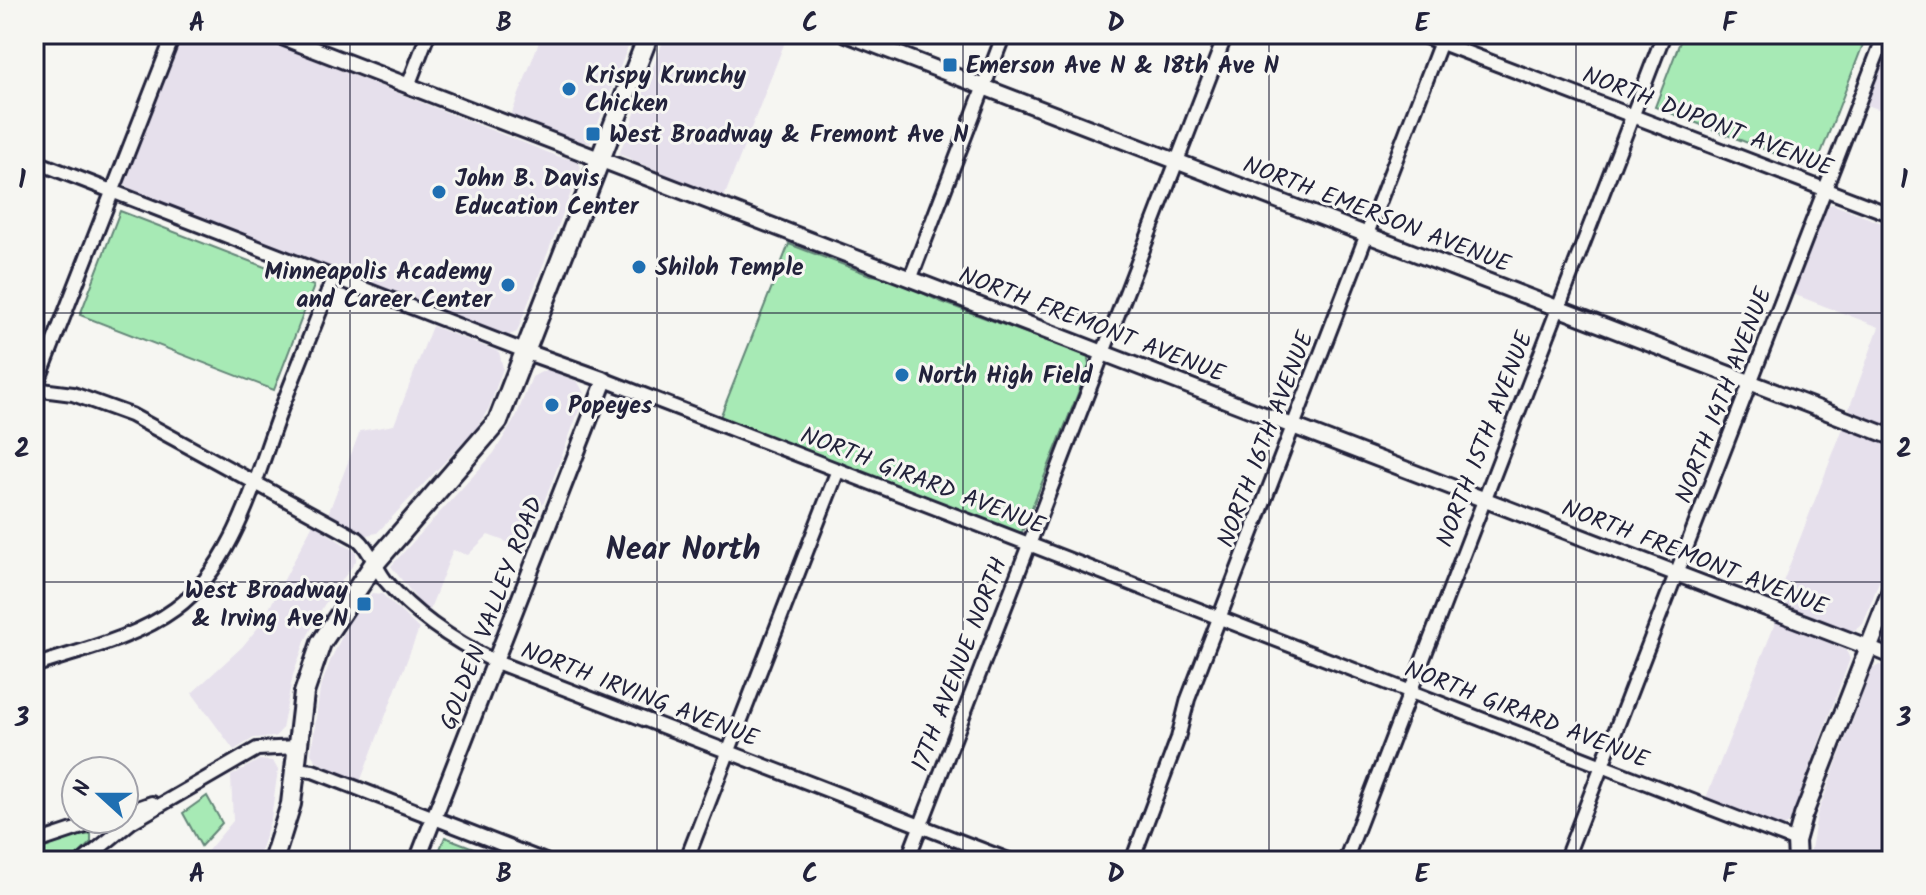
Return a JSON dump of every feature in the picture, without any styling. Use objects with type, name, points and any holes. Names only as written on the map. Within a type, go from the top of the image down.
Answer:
[{"type":"main road","points":[[273,861],[291,804],[304,693],[321,643],[374,564],[489,433],[527,352],[649,34]]},
{"type":"main road","points":[[1797,861],[1796,841],[1892,588]]},
{"type":"street","points":[[34,390],[174,34]]},
{"type":"street","name":"NORTH FREMONT AVENUE","points":[[274,34],[1892,657]]},
{"type":"street","points":[[408,86],[428,34]]},
{"type":"street","name":"NORTH EMERSON AVENUE","points":[[846,34],[1892,437]]},
{"type":"street","points":[[911,277],[1004,34]]},
{"type":"street","name":"17TH AVENUE NORTH","points":[[907,861],[1226,34]]},
{"type":"street","name":"NORTH DUPONT AVENUE","points":[[1418,34],[1443,38],[1892,215]]},
{"type":"street","name":"NORTH 15TH AVENUE","points":[[1345,861],[1664,34]]},
{"type":"street","name":"NORTH 14TH AVENUE","points":[[1565,861],[1885,34]]},
{"type":"street","name":"NORTH 16TH AVENUE","points":[[1132,861],[1219,619],[1443,38]]},
{"type":"street","name":"NORTH GIRARD AVENUE","points":[[34,161],[1796,841]]},
{"type":"street","points":[[34,666],[130,634],[175,609],[207,578],[220,560],[254,483],[334,276]]},
{"type":"street","name":"GOLDEN VALLEY ROAD","points":[[417,861],[605,380]]},
{"type":"street","name":"NORTH IRVING AVENUE","points":[[34,390],[73,394],[107,404],[358,539],[400,595],[431,623],[496,662],[1011,861]]},
{"type":"street","points":[[686,861],[838,470]]},
{"type":"street","points":[[83,861],[131,822],[257,749],[297,747]]},
{"type":"street","points":[[295,769],[313,771],[545,861]]},
{"type":"street","points":[[140,808],[174,796]]},
{"type":"street","points":[[34,843],[60,834]]},
{"type":"shaded area","points":[[181,34],[249,34],[557,156],[578,161],[581,167],[517,332],[507,336],[129,192],[124,182]]},
{"type":"shaded area","points":[[542,34],[633,34],[590,144],[510,118]]},
{"type":"shaded area","points":[[666,34],[788,34],[723,200],[619,154]]},
{"type":"shaded area","points":[[1892,34],[1892,114],[1864,104]]},
{"type":"shaded area","points":[[1832,204],[1892,227],[1892,433],[1849,409],[1879,327],[1793,294],[1825,207]]},
{"type":"shaded area","points":[[432,326],[499,352],[503,368],[489,408],[476,429],[377,533],[367,535],[328,514],[360,431],[394,425]]},
{"type":"shaded area","points":[[547,369],[578,382],[585,395],[526,549],[488,535],[468,555],[453,550],[428,614],[391,566],[494,453],[516,417],[532,377]]},
{"type":"shaded area","points":[[1843,428],[1892,447],[1892,547],[1863,624],[1849,634],[1774,605]]},
{"type":"shaded area","points":[[313,524],[356,552],[356,561],[324,605],[306,639],[293,675],[282,729],[275,737],[254,738],[234,750],[192,693],[242,647],[261,624]]},
{"type":"shaded area","points":[[372,593],[382,594],[419,629],[360,782],[317,762],[311,754],[320,689],[331,659],[350,620]]},
{"type":"shaded area","points":[[1776,621],[1846,650],[1850,659],[1789,823],[1781,828],[1706,798]]},
{"type":"shaded area","points":[[1879,665],[1892,668],[1892,861],[1809,861],[1817,815],[1872,669]]},
{"type":"shaded area","points":[[259,760],[273,761],[278,770],[271,818],[257,861],[199,861],[233,821],[231,776]]},
{"type":"green space","points":[[1683,34],[1867,34],[1815,169],[1655,107]]},
{"type":"green space","points":[[120,211],[314,286],[274,390],[80,315]]},
{"type":"green space","points":[[789,244],[870,275],[890,277],[939,301],[1061,346],[1078,348],[1088,357],[1089,366],[1022,532],[1014,534],[719,420]]},
{"type":"green space","points":[[207,796],[222,823],[201,846],[183,813]]},
{"type":"green space","points":[[91,835],[91,842],[72,861],[34,861],[34,852],[63,839]]},
{"type":"green space","points":[[445,837],[507,861],[435,861]]},
{"type":"place","name":"Emerson Ave N & 18th Ave N","points":[[950,65]]},
{"type":"place","name":"Krispy Krunchy Chicken","points":[[569,89]]},
{"type":"place","name":"West Broadway & Fremont Ave N","points":[[593,134]]},
{"type":"place","name":"John B. Davis Education Center","points":[[439,192]]},
{"type":"place","name":"Shiloh Temple","points":[[639,267]]},
{"type":"place","name":"Minneapolis Academy and Career Center","points":[[508,285]]},
{"type":"place","name":"North High Field","points":[[902,375]]},
{"type":"place","name":"Popeyes","points":[[552,405]]},
{"type":"place","name":"West Broadway & Irving Ave N","points":[[364,604]]},
{"type":"district","name":"Near North","points":[[683,548]]}]
